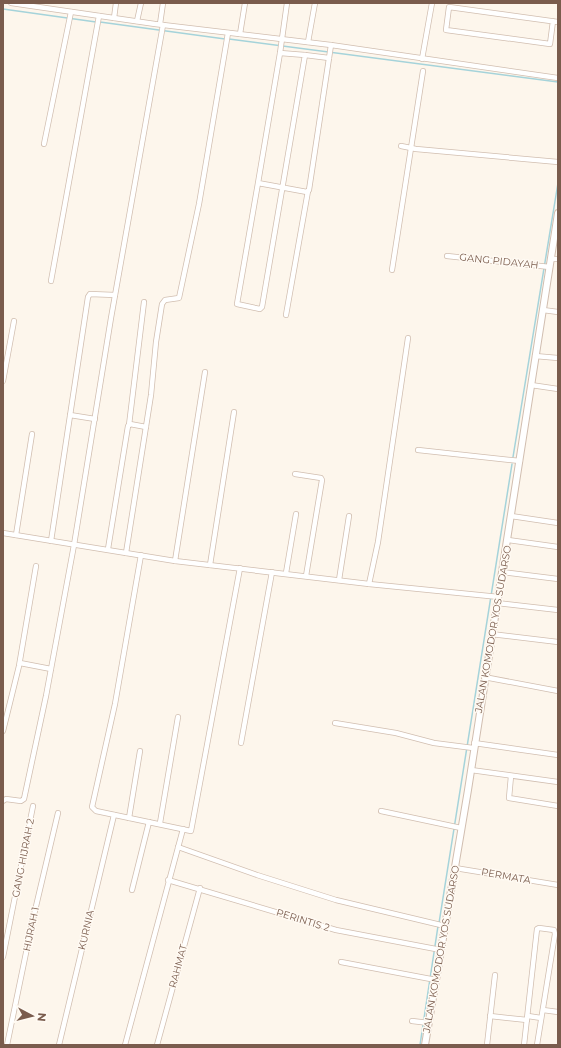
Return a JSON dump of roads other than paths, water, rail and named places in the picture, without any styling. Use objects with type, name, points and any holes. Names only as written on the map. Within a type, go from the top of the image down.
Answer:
[{"type":"street","points":[[11,3],[71,14],[138,21],[162,26],[227,35],[240,34],[282,41],[308,42],[558,78]]},
{"type":"street","points":[[114,18],[116,3]]},
{"type":"street","points":[[138,21],[140,3]]},
{"type":"street","points":[[4,800],[21,801],[24,799],[51,670],[96,419],[115,295],[162,35],[163,3]]},
{"type":"street","points":[[240,34],[245,3]]},
{"type":"street","points":[[287,3],[282,41],[237,304],[260,309],[283,188],[305,55]]},
{"type":"street","points":[[308,42],[315,3]]},
{"type":"street","points":[[422,59],[432,3]]},
{"type":"street","points":[[449,7],[555,22],[550,44],[446,30],[449,7]]},
{"type":"street","points":[[44,144],[71,14]]},
{"type":"street","points":[[51,281],[99,17]]},
{"type":"street","points":[[126,553],[146,427],[162,304],[165,300],[179,298],[199,204],[227,35]]},
{"type":"street","points":[[286,315],[308,191],[331,46]]},
{"type":"street","points":[[280,51],[330,57]]},
{"type":"street","points":[[392,270],[423,71]]},
{"type":"street","points":[[401,146],[558,162]]},
{"type":"street","points":[[258,184],[308,191]]},
{"type":"street","name":"JALAN KOMODOR YOS SUDARSO","points":[[425,1045],[438,950],[455,868],[459,828],[471,770],[472,747],[508,540],[543,310],[548,266],[551,259],[558,212]]},
{"type":"street","name":"GANG PIDAYAH","points":[[448,256],[548,266]]},
{"type":"street","points":[[551,259],[558,259]]},
{"type":"street","points":[[51,541],[88,297],[90,294],[115,295]]},
{"type":"street","points":[[108,549],[129,425],[144,302]]},
{"type":"street","points":[[543,310],[558,312]]},
{"type":"street","points":[[3,381],[14,320]]},
{"type":"street","points":[[369,584],[378,542],[408,338]]},
{"type":"street","points":[[535,356],[558,358]]},
{"type":"street","points":[[175,561],[205,372]]},
{"type":"street","points":[[531,385],[558,389]]},
{"type":"street","points":[[210,565],[234,412]]},
{"type":"street","points":[[70,415],[96,419]]},
{"type":"street","points":[[129,425],[146,427]]},
{"type":"street","points":[[16,535],[32,434]]},
{"type":"street","points":[[418,450],[520,461]]},
{"type":"street","points":[[295,474],[320,478],[322,480],[306,576]]},
{"type":"street","points":[[286,573],[296,514]]},
{"type":"street","points":[[339,580],[349,516]]},
{"type":"street","points":[[511,516],[558,523]]},
{"type":"street","points":[[3,533],[175,561],[369,584],[485,595],[497,599],[558,610]]},
{"type":"street","points":[[508,540],[558,547]]},
{"type":"street","points":[[141,555],[115,704],[92,807],[96,811],[160,823],[183,830],[191,831],[240,568]]},
{"type":"street","points":[[3,731],[20,663],[36,566]]},
{"type":"street","points":[[241,743],[272,572]]},
{"type":"street","points":[[502,572],[558,579]]},
{"type":"street","points":[[491,634],[558,642]]},
{"type":"street","points":[[20,663],[51,670]]},
{"type":"street","points":[[484,677],[558,691]]},
{"type":"street","points":[[160,823],[178,717]]},
{"type":"street","points":[[335,723],[396,733],[434,743],[558,756]]},
{"type":"street","points":[[128,818],[140,751]]},
{"type":"street","points":[[471,770],[558,782]]},
{"type":"street","points":[[510,776],[509,798],[558,806]]},
{"type":"street","name":"GANG HIJRAH 2","points":[[3,957],[33,806]]},
{"type":"street","points":[[381,811],[459,828]]},
{"type":"street","name":"HIJRAH 1","points":[[7,1045],[33,919],[58,813]]},
{"type":"street","name":"KURNIA","points":[[59,1045],[114,815]]},
{"type":"street","points":[[132,890],[149,822]]},
{"type":"street","points":[[125,1045],[168,880],[183,830]]},
{"type":"street","points":[[178,847],[336,900],[443,925]]},
{"type":"street","name":"PERMATA","points":[[455,868],[558,885]]},
{"type":"street","name":"PERINTIS 2","points":[[168,880],[200,888],[336,930],[438,950]]},
{"type":"street","name":"RAHMAT","points":[[157,1045],[200,888]]},
{"type":"street","points":[[524,1045],[537,929],[539,928],[555,932],[538,1045]]},
{"type":"street","points":[[341,962],[434,980]]},
{"type":"street","points":[[487,1045],[495,975]]},
{"type":"street","points":[[543,1010],[558,1012]]},
{"type":"street","points":[[490,1016],[541,1018]]},
{"type":"street","points":[[412,1021],[428,1022]]},
{"type":"waterway","points":[[3,9],[96,22]]},
{"type":"waterway","points":[[100,22],[225,39]]},
{"type":"waterway","points":[[229,39],[558,82]]},
{"type":"waterway","points":[[513,457],[558,183]]},
{"type":"waterway","points":[[439,923],[512,464]]},
{"type":"waterway","points":[[420,1045],[438,926]]}]
